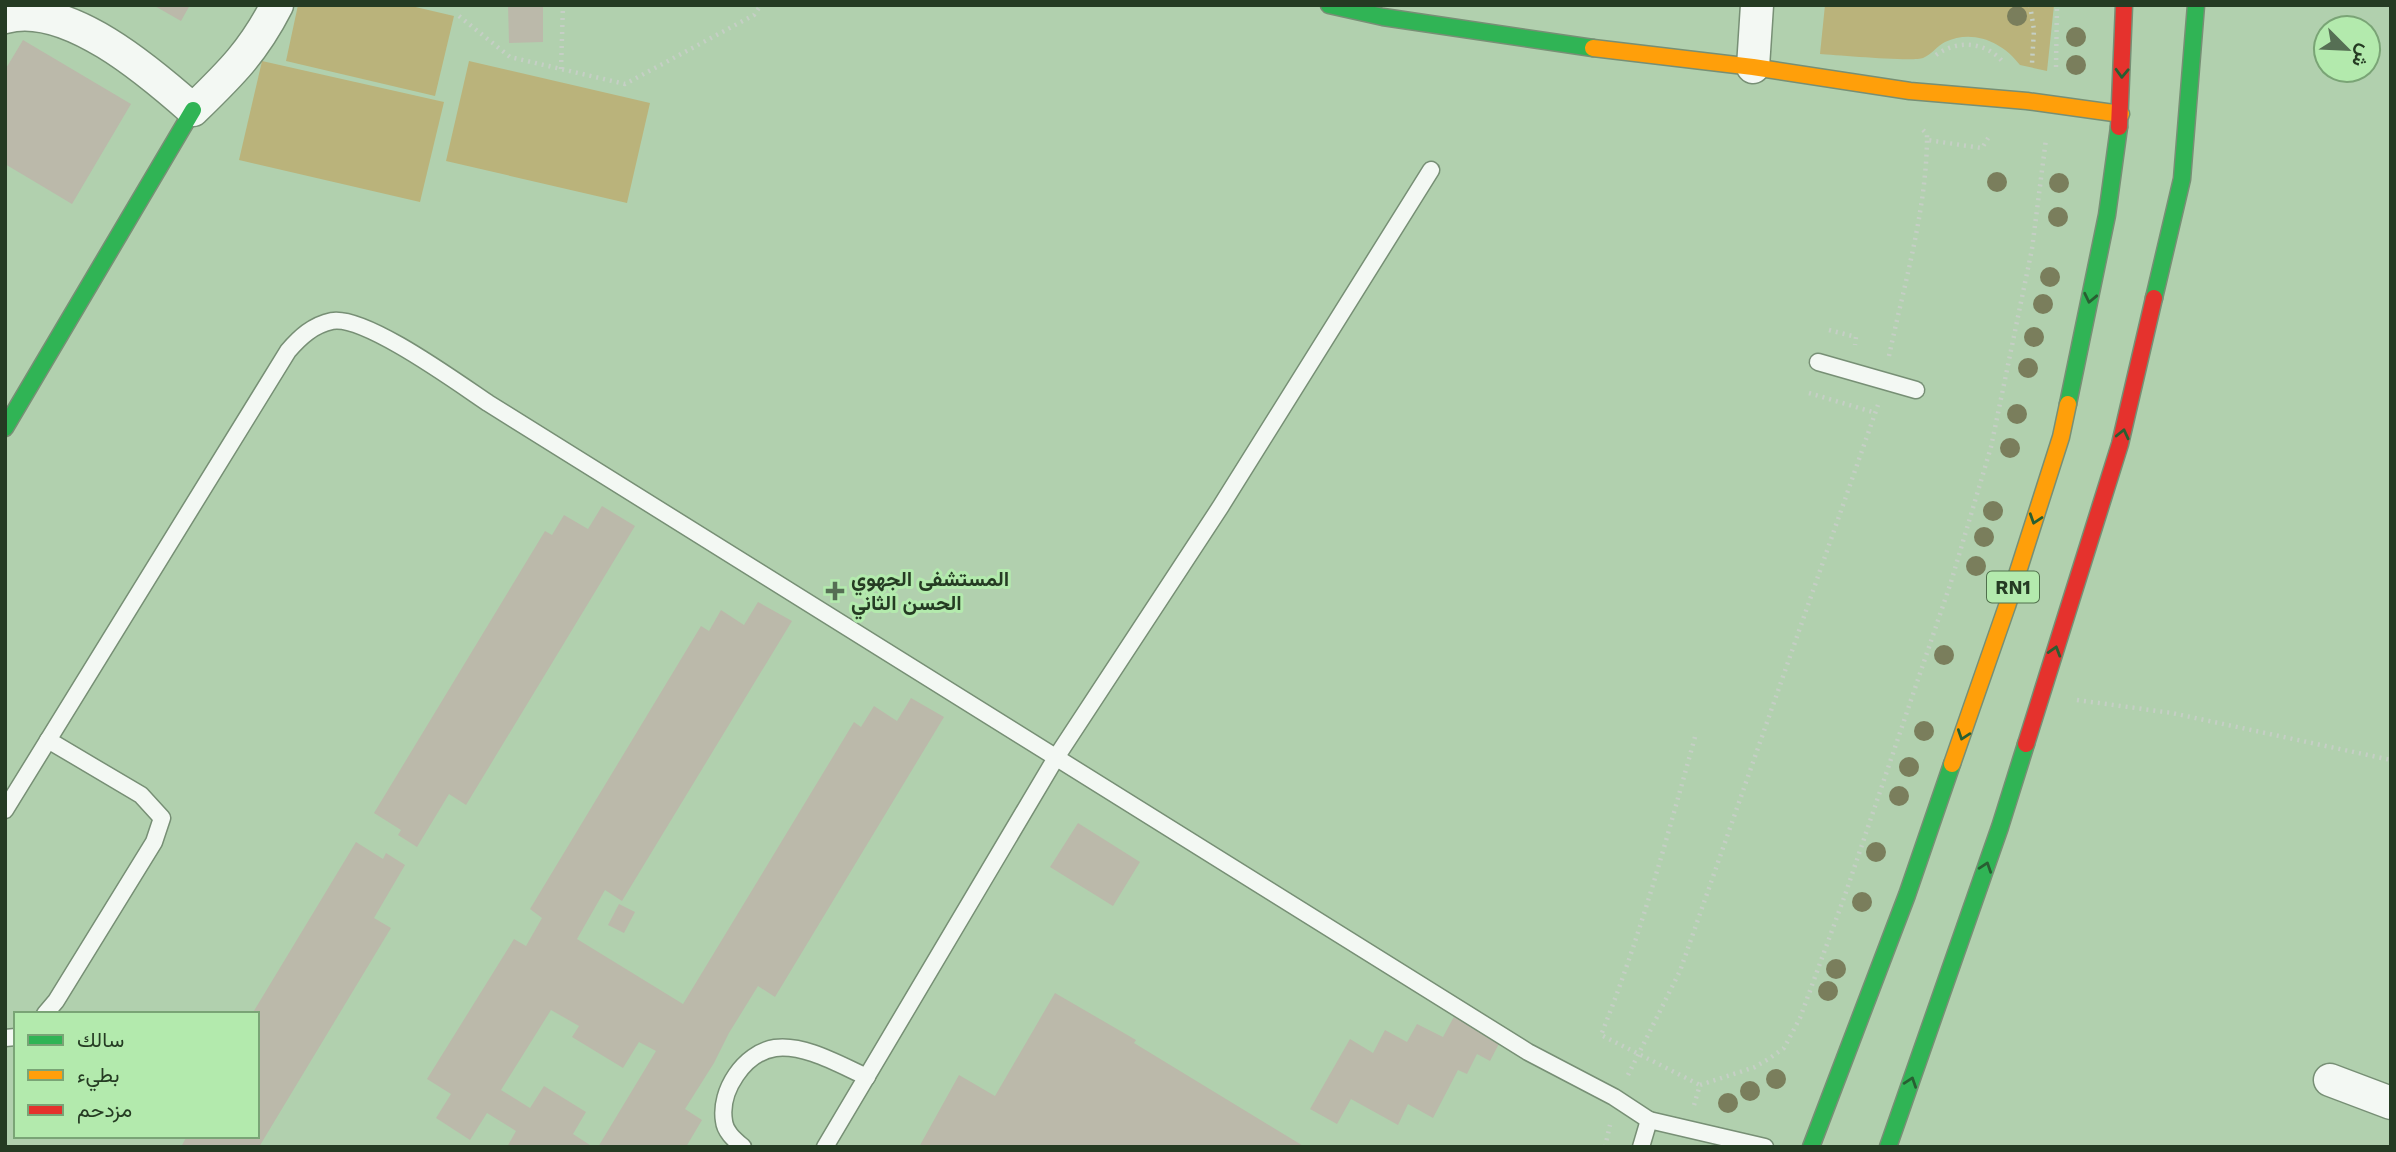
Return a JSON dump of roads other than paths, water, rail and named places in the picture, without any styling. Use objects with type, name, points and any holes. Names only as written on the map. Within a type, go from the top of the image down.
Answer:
[{"type":"main road","points":[[1329,5],[1383,17],[1564,44],[1754,67],[1910,91],[2027,101],[2120,114]]},
{"type":"main road","name":"RN1","points":[[1811,1147],[1907,895],[2007,606],[2061,437],[2107,215],[2120,114],[2124,5]]},
{"type":"main road","name":"RN1","points":[[1888,1147],[2000,827],[2120,444],[2182,179],[2196,5]]},
{"type":"main road","points":[[5,428],[193,110]]},
{"type":"street","points":[[5,17],[15,11],[39,8],[56,9],[80,18],[103,33],[193,110],[253,49],[277,5]]},
{"type":"street","points":[[1754,67],[1757,5]]},
{"type":"street","points":[[2330,1080],[2391,1103]]},
{"type":"lane","points":[[825,1147],[1057,756],[1222,506],[1431,170]]},
{"type":"lane","points":[[5,810],[289,351],[301,336],[315,328],[334,321],[352,323],[403,348],[1528,1052],[1614,1097],[1649,1120],[1765,1147]]},
{"type":"lane","points":[[1818,362],[1916,390]]},
{"type":"lane","points":[[47,1012],[154,842],[162,818],[141,796],[48,740]]},
{"type":"lane","points":[[743,1147],[730,1135],[724,1122],[726,1101],[732,1082],[744,1065],[757,1054],[776,1048],[799,1050],[867,1077]]},
{"type":"lane","points":[[1641,1147],[1649,1120]]},
{"type":"place","name":"المستشفى الجهوي الحسن الثاني","points":[[835,591]]}]
